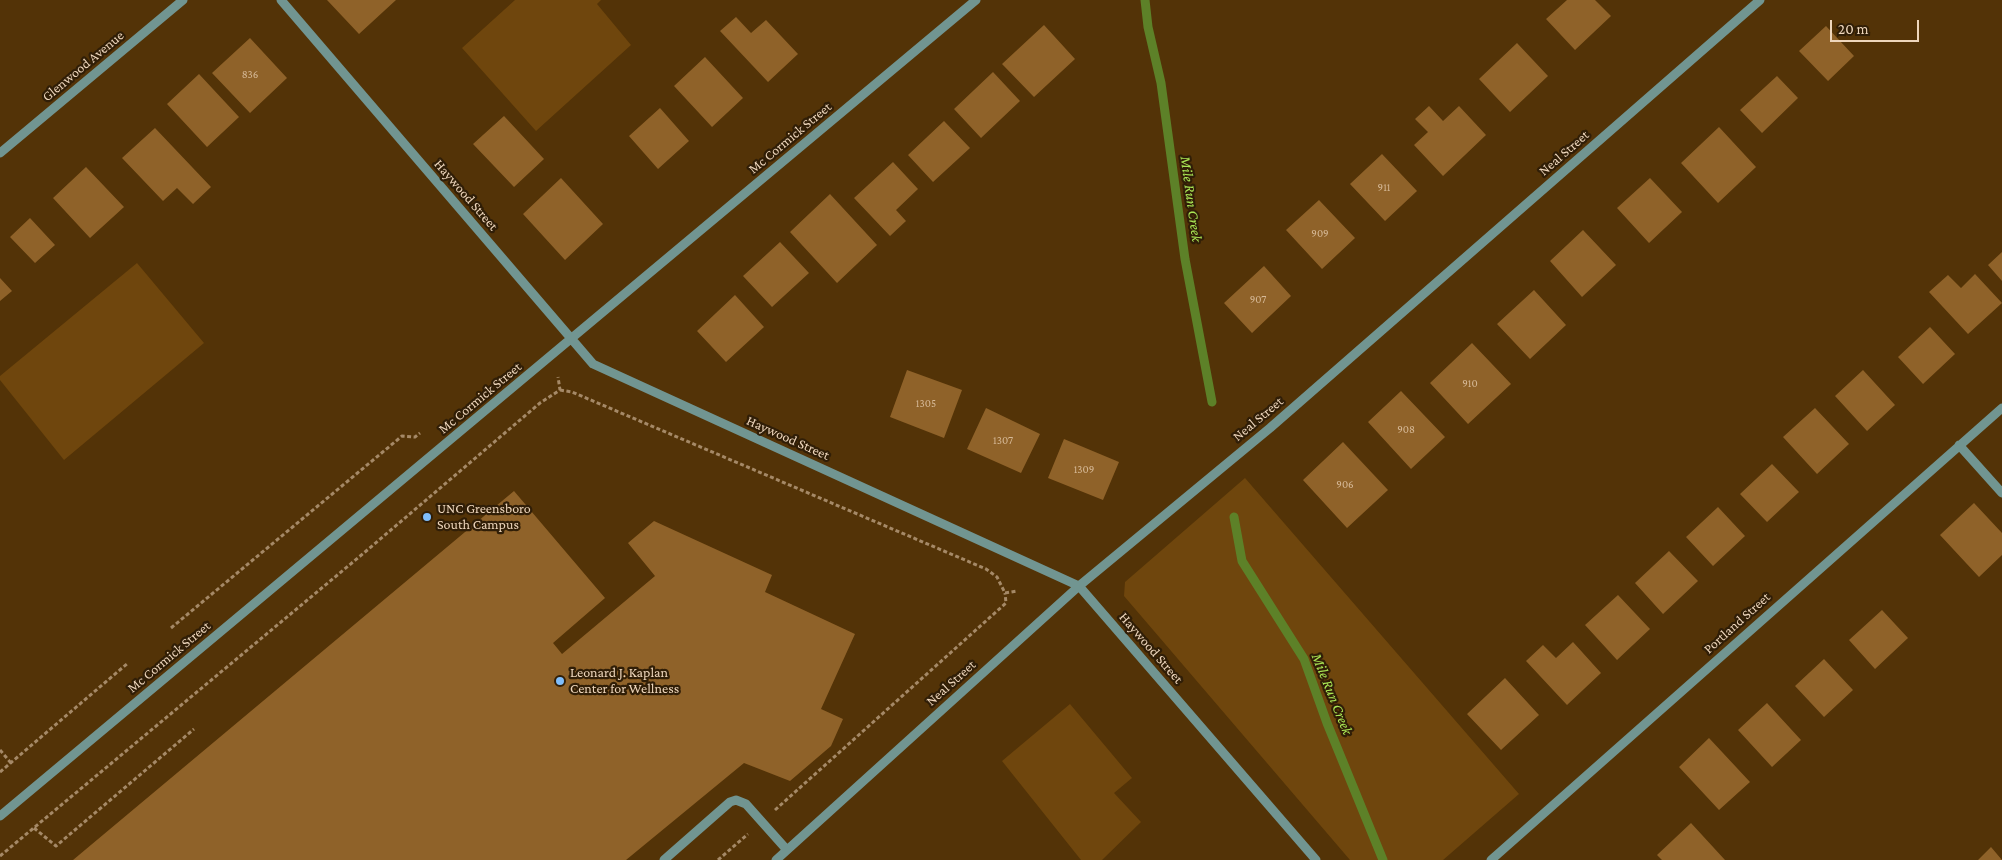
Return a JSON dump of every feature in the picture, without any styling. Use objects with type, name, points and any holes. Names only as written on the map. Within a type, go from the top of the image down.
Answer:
[{"type":"street","name":"Glenwood Avenue","points":[[0,153],[183,0]]},
{"type":"street","name":"Haywood Street","points":[[281,0],[593,364],[1079,586],[1316,860]]},
{"type":"street","name":"Mc Cormick Street","points":[[0,816],[976,0]]},
{"type":"street","name":"Neal Street","points":[[776,860],[1079,586],[1270,428],[1760,0]]},
{"type":"street","name":"Portland Street","points":[[1491,860],[2002,408]]},
{"type":"street","points":[[1959,445],[2002,493]]},
{"type":"street","points":[[664,860],[730,802],[736,800],[746,804],[787,850]]},
{"type":"path","points":[[558,377],[560,390]]},
{"type":"path","points":[[0,856],[540,403],[560,390],[581,396],[986,569],[997,577],[1005,593],[1006,603],[999,610],[718,860]]},
{"type":"path","points":[[171,628],[402,436],[415,437],[420,433]]},
{"type":"path","points":[[1005,593],[1017,591]]},
{"type":"path","points":[[0,772],[128,663]]},
{"type":"path","points":[[34,828],[56,846],[194,729]]},
{"type":"path","points":[[0,750],[11,763]]},
{"type":"shaded area","points":[[515,0],[601,0],[597,4],[631,45],[536,131],[462,48]]},
{"type":"shaded area","points":[[137,263],[204,343],[64,460],[0,380],[0,376]]},
{"type":"shaded area","points":[[1245,478],[1519,794],[1443,860],[1350,860],[1124,596],[1125,582]]},
{"type":"shaded area","points":[[1070,704],[1132,778],[1114,793],[1141,822],[1102,860],[1081,860],[1002,761]]},
{"type":"building","points":[[327,0],[396,0],[359,34]]},
{"type":"building","points":[[1567,0],[1595,0],[1611,16],[1575,50],[1546,19]]},
{"type":"building","points":[[736,17],[751,33],[766,20],[798,54],[768,82],[720,31]]},
{"type":"building","points":[[1044,25],[1075,59],[1034,97],[1002,64]]},
{"type":"building","points":[[1826,26],[1854,56],[1828,81],[1799,51]]},
{"type":"building","points":[[250,38],[287,78],[250,113],[212,73]]},
{"type":"building","points":[[1517,43],[1548,76],[1510,112],[1479,79]]},
{"type":"building","points":[[705,57],[743,98],[712,127],[674,86]]},
{"type":"building","points":[[993,72],[1020,101],[981,138],[954,109]]},
{"type":"building","points":[[199,74],[239,117],[207,147],[167,104]]},
{"type":"building","points":[[1777,76],[1798,98],[1762,133],[1740,110]]},
{"type":"building","points":[[1429,106],[1443,121],[1459,106],[1486,135],[1443,176],[1414,145],[1428,132],[1415,119]]},
{"type":"building","points":[[660,108],[689,141],[658,169],[629,136]]},
{"type":"building","points":[[504,116],[544,159],[514,187],[473,144]]},
{"type":"building","points":[[944,121],[970,148],[933,182],[908,155]]},
{"type":"building","points":[[1719,127],[1756,167],[1718,203],[1681,163]]},
{"type":"building","points":[[155,128],[211,187],[193,204],[177,188],[163,201],[122,158]]},
{"type":"building","points":[[1382,154],[1417,191],[1385,221],[1350,184]]},
{"type":"building","points":[[893,162],[918,189],[896,210],[906,221],[890,236],[854,198]]},
{"type":"building","points":[[86,167],[124,207],[90,238],[53,198]]},
{"type":"building","points":[[561,178],[603,224],[565,260],[523,214]]},
{"type":"building","points":[[1650,178],[1682,212],[1649,243],[1617,208]]},
{"type":"building","points":[[830,194],[877,245],[837,283],[790,232]]},
{"type":"building","points":[[1319,200],[1355,238],[1322,269],[1286,230]]},
{"type":"building","points":[[30,218],[55,245],[35,263],[10,237]]},
{"type":"building","points":[[1583,230],[1616,265],[1582,297],[1550,261]]},
{"type":"building","points":[[780,242],[809,273],[772,307],[743,276]]},
{"type":"building","points":[[2002,252],[2002,281],[1988,265]]},
{"type":"building","points":[[1264,266],[1291,296],[1252,333],[1224,303]]},
{"type":"building","points":[[1975,274],[2002,303],[1968,334],[1929,292],[1948,275],[1961,288]]},
{"type":"building","points":[[0,278],[12,291],[0,301]]},
{"type":"building","points":[[1534,290],[1566,325],[1530,359],[1497,324]]},
{"type":"building","points":[[735,295],[764,327],[726,362],[697,331]]},
{"type":"building","points":[[1930,327],[1955,354],[1923,384],[1898,357]]},
{"type":"building","points":[[1472,343],[1511,384],[1468,424],[1430,383]]},
{"type":"building","points":[[907,370],[962,390],[944,438],[890,417]]},
{"type":"building","points":[[1863,370],[1895,405],[1867,431],[1835,396]]},
{"type":"building","points":[[1401,391],[1445,437],[1411,469],[1368,422]]},
{"type":"building","points":[[986,408],[1040,434],[1021,473],[967,449]]},
{"type":"building","points":[[1815,408],[1849,444],[1817,474],[1783,437]]},
{"type":"building","points":[[1064,439],[1119,462],[1103,500],[1048,478]]},
{"type":"building","points":[[1343,442],[1388,490],[1347,528],[1303,480]]},
{"type":"building","points":[[1772,464],[1799,492],[1767,522],[1740,494]]},
{"type":"building","name":"Leonard J. Kaplan Center for Wellness","points":[[514,491],[605,598],[553,643],[562,654],[655,576],[628,543],[654,521],[772,575],[765,592],[855,634],[821,709],[843,719],[831,746],[790,781],[744,763],[626,860],[73,860]]},
{"type":"building","points":[[1974,503],[2002,533],[2002,555],[1979,577],[1940,535]]},
{"type":"building","points":[[1718,507],[1745,536],[1713,566],[1686,537]]},
{"type":"building","points":[[1669,551],[1698,581],[1663,614],[1635,583]]},
{"type":"building","points":[[1618,595],[1650,629],[1617,660],[1585,625]]},
{"type":"building","points":[[1882,610],[1908,638],[1875,669],[1849,640]]},
{"type":"building","points":[[1573,642],[1601,673],[1567,705],[1526,661],[1543,645],[1556,658]]},
{"type":"building","points":[[1824,659],[1853,690],[1824,717],[1795,686]]},
{"type":"building","points":[[1505,678],[1539,715],[1501,750],[1467,714]]},
{"type":"building","points":[[1767,703],[1801,740],[1772,767],[1738,730]]},
{"type":"building","points":[[1709,738],[1750,782],[1719,810],[1679,767]]},
{"type":"building","points":[[1691,823],[1725,860],[1662,860],[1657,855]]},
{"type":"building","points":[[1991,847],[2002,860],[1978,860]]},
{"type":"waterway","name":"Mile Run Creek","points":[[1145,0],[1148,27],[1161,83],[1185,259],[1212,402]]},
{"type":"waterway","name":"Mile Run Creek","points":[[1234,517],[1242,561],[1304,659],[1327,723],[1383,860]]},
{"type":"place","name":"UNC Greensboro South Campus","points":[[427,517]]},
{"type":"place","name":"Leonard J. Kaplan Center for Wellness","points":[[560,681]]}]
